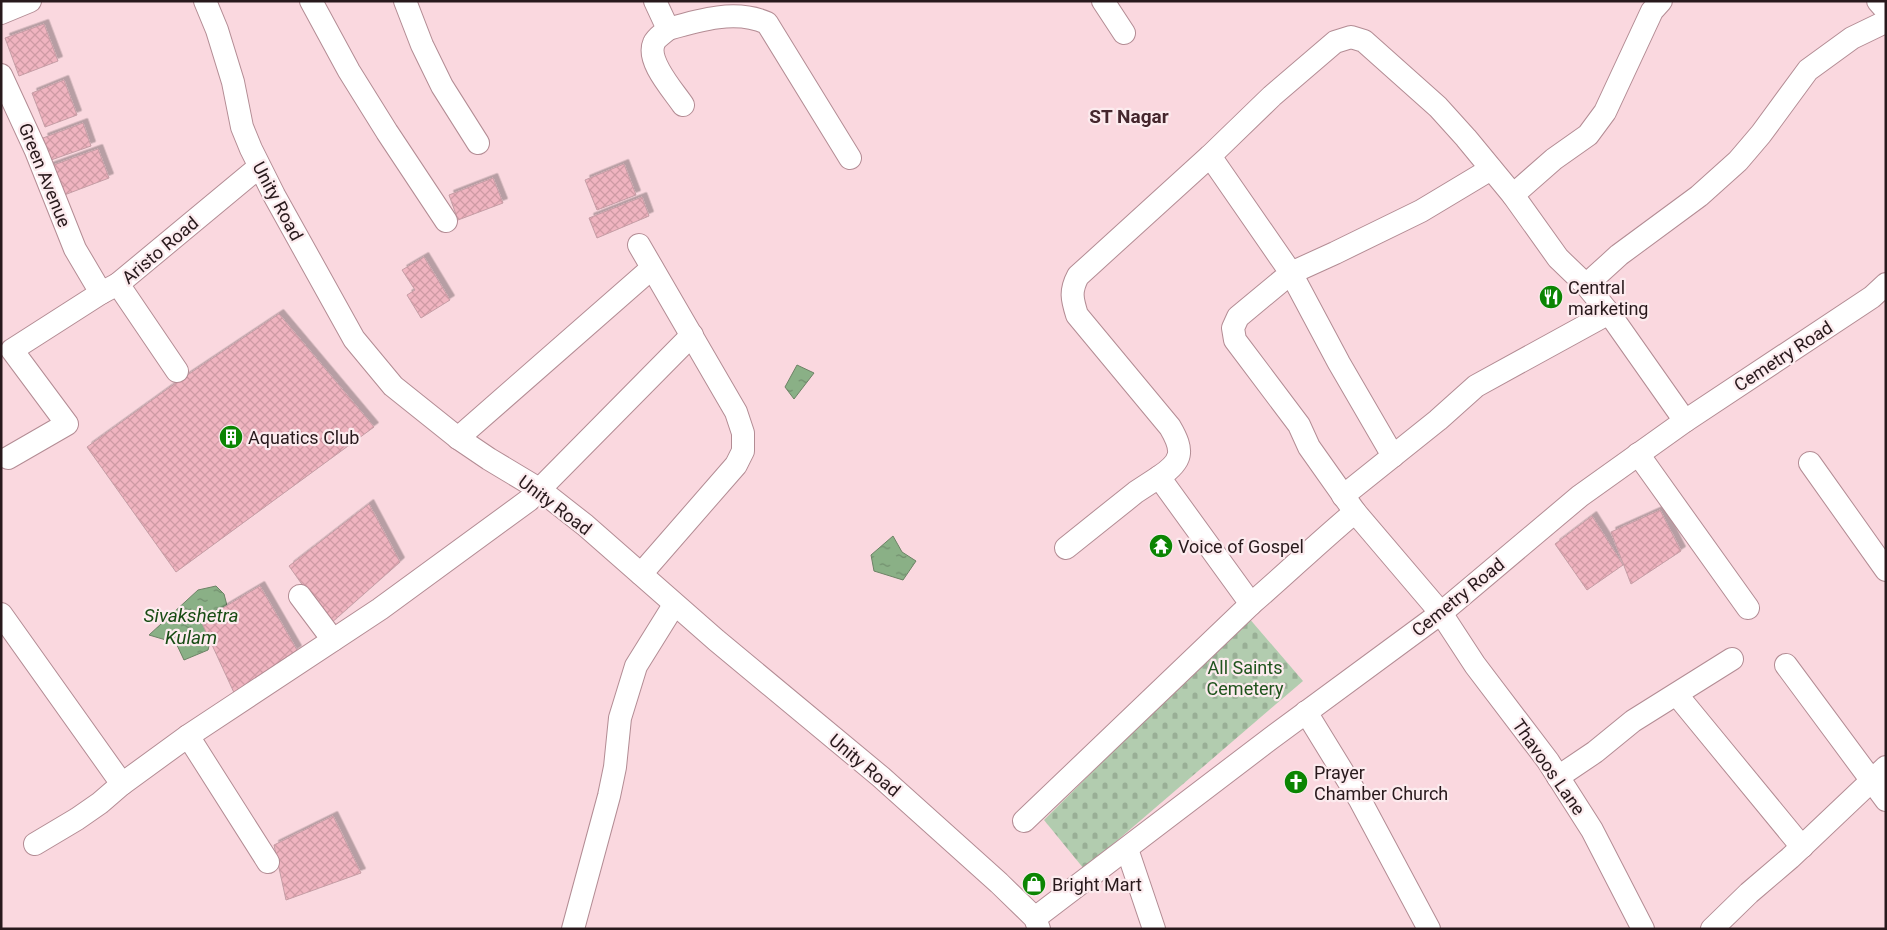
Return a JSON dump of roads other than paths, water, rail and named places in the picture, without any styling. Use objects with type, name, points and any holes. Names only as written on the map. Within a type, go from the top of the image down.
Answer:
[{"type":"street","name":"Unity Road","points":[[205,1],[217,30],[233,82],[242,127],[260,167],[354,339],[393,386],[458,438],[539,489],[641,574],[674,605],[696,621],[716,640],[881,777],[999,883],[1037,923]]},
{"type":"street","points":[[311,1],[358,86],[446,221]]},
{"type":"street","points":[[405,1],[422,45],[442,86],[478,143]]},
{"type":"street","points":[[655,1],[668,29]]},
{"type":"street","points":[[1103,1],[1124,33]]},
{"type":"street","points":[[1513,195],[1554,159],[1588,135],[1604,112],[1652,11],[1661,1]]},
{"type":"street","points":[[1586,284],[1619,255],[1699,196],[1738,161],[1761,134],[1808,70],[1852,38],[1884,20],[1878,1]]},
{"type":"street","points":[[684,105],[657,67],[652,55],[654,42],[668,29],[696,20],[740,16],[754,17],[767,23],[850,158]]},
{"type":"street","points":[[1066,548],[1136,492],[1172,468],[1180,456],[1179,442],[1170,427],[1076,315],[1072,301],[1072,287],[1078,276],[1210,156],[1272,96],[1336,42],[1351,37],[1364,41],[1438,107],[1513,195],[1558,258],[1586,284],[1609,313],[1685,421]]},
{"type":"street","name":"Green Avenue","points":[[1,75],[36,151],[75,249],[103,284]]},
{"type":"street","points":[[1210,156],[1291,273],[1339,363],[1393,456]]},
{"type":"street","name":"Aristo Road","points":[[177,370],[103,284],[260,167]]},
{"type":"street","name":"Thavoos Lane","points":[[1491,169],[1421,211],[1291,273],[1238,317],[1233,328],[1235,340],[1299,425],[1309,447],[1349,504],[1441,613],[1475,666],[1548,761],[1592,830],[1643,929]]},
{"type":"street","points":[[639,245],[736,412],[743,433],[744,451],[736,465],[641,574]]},
{"type":"street","points":[[458,438],[652,268]]},
{"type":"street","points":[[8,458],[68,424],[12,350],[103,284]]},
{"type":"street","name":"Cemetry Road","points":[[1037,923],[1127,849],[1306,712],[1441,613],[1580,496],[1685,421],[1872,298],[1886,284]]},
{"type":"street","points":[[1024,820],[1251,604],[1284,576],[1319,542],[1349,504],[1393,456],[1476,386],[1609,313]]},
{"type":"street","points":[[35,844],[100,803],[122,784],[188,736],[380,609],[529,500],[692,335]]},
{"type":"street","points":[[1638,454],[1748,608]]},
{"type":"street","points":[[1810,463],[1886,570]]},
{"type":"street","points":[[1159,477],[1251,604]]},
{"type":"street","points":[[300,596],[333,640]]},
{"type":"street","points":[[573,929],[609,796],[623,709],[636,666],[674,605]]},
{"type":"street","points":[[1,614],[122,784]]},
{"type":"street","points":[[1558,777],[1595,752],[1633,721],[1732,660]]},
{"type":"street","points":[[1786,665],[1844,741],[1878,774],[1886,800]]},
{"type":"street","points":[[1678,695],[1802,847]]},
{"type":"street","points":[[1306,712],[1365,808],[1429,929]]},
{"type":"street","points":[[188,736],[268,862]]},
{"type":"street","points":[[1712,929],[1878,774]]},
{"type":"street","points":[[1127,849],[1154,929]]},
{"type":"water","points":[[797,365],[814,373],[794,399],[785,387]]},
{"type":"water","points":[[893,536],[902,552],[916,561],[903,580],[874,571],[871,555]]},
{"type":"water","name":"Sivakshetra Kulam","points":[[216,586],[224,594],[230,617],[214,627],[208,650],[184,660],[176,643],[149,635],[198,590]]},
{"type":"place","name":"Central marketing","points":[[1551,297]]},
{"type":"place","name":"Aquatics Club","points":[[231,437]]},
{"type":"place","name":"Voice of Gospel","points":[[1161,546]]},
{"type":"place","name":"Prayer Chamber Church","points":[[1296,782]]},
{"type":"place","name":"Bright Mart","points":[[1034,884]]},
{"type":"district","name":"ST Nagar","points":[[1129,116]]},
{"type":"park label","name":"All Saints Cemetery","points":[[1245,678]]}]
